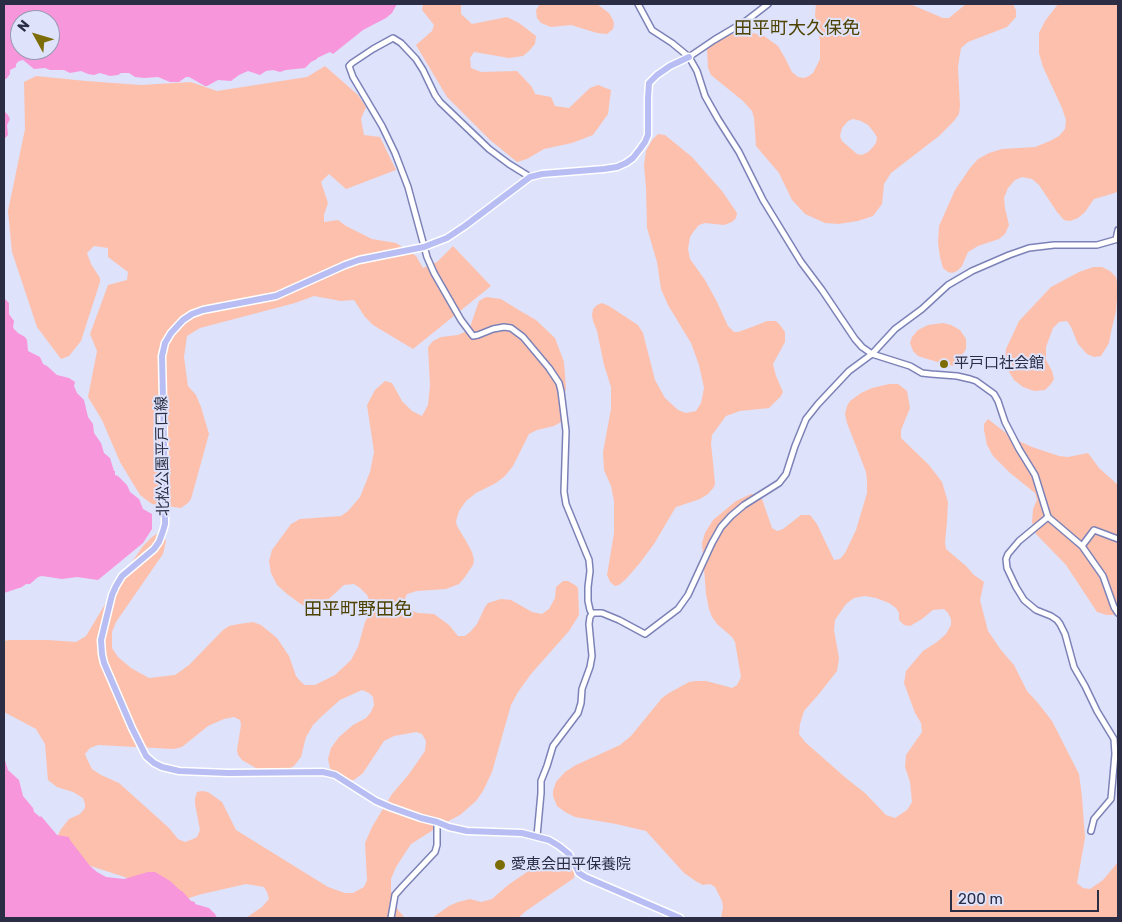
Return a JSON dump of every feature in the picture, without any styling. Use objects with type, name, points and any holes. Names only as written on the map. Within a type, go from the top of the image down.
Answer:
[{"type":"main road","name":"北松公園平戸口線","points":[[680,918],[585,877],[579,873],[569,854],[549,840],[522,833],[467,831],[449,827],[390,808],[335,775],[323,772],[228,773],[178,770],[162,767],[146,756],[104,663],[101,640],[116,586],[122,576],[154,549],[159,542],[165,524],[162,356],[165,343],[183,320],[203,310],[276,296],[359,260],[434,243],[453,234],[530,177],[542,174],[617,167],[633,158],[645,142],[648,134],[649,82],[670,66],[689,57]]},
{"type":"street","points":[[638,4],[652,30],[689,57],[697,71],[705,96],[739,152],[763,200],[785,237],[862,347],[872,354],[910,366],[922,373],[970,379],[994,394],[1019,449],[1035,474],[1048,517],[1082,546],[1102,576],[1118,613]]},
{"type":"street","points":[[689,57],[746,21],[768,4]]},
{"type":"street","points":[[530,177],[508,164],[440,102],[416,59],[401,43],[393,38],[372,49],[349,66],[353,77],[382,126],[395,153],[408,187],[427,257],[461,320],[473,336],[504,327],[511,328],[524,337],[549,368],[559,383],[561,391],[566,431],[564,492],[566,504],[589,560],[588,601],[592,614],[589,624],[592,656],[584,682],[578,713],[553,746],[541,781],[542,793],[537,836]]},
{"type":"street","points":[[592,614],[602,613],[645,634],[678,609],[688,596],[712,542],[721,527],[744,505],[779,483],[786,474],[806,419],[818,404],[849,371],[872,354],[895,329],[922,309],[948,285],[972,271],[1029,248],[1054,245],[1097,245],[1117,239],[1118,230]]},
{"type":"street","points":[[1048,517],[1019,541],[1008,554],[1006,560],[1007,568],[1024,600],[1036,610],[1051,616],[1060,624],[1065,634],[1074,667],[1114,739],[1115,754],[1111,799],[1094,819],[1090,831]]},
{"type":"street","points":[[1082,546],[1094,530],[1118,539]]},
{"type":"street","points":[[391,918],[395,895],[435,852],[437,846],[437,822]]},
{"type":"shaded area","points":[[4,4],[397,4],[392,13],[386,18],[363,30],[333,54],[330,52],[317,58],[305,68],[280,72],[266,71],[260,75],[248,71],[231,81],[218,80],[205,86],[189,77],[179,82],[170,82],[158,77],[135,77],[129,73],[110,76],[100,73],[88,74],[81,71],[70,73],[64,70],[34,69],[23,60],[19,61],[16,67],[10,70],[7,78],[4,80]]},
{"type":"shaded area","points":[[423,4],[461,4],[461,14],[472,24],[507,17],[519,23],[536,36],[535,44],[529,51],[523,56],[509,58],[474,52],[470,58],[471,68],[481,72],[517,71],[532,87],[535,94],[551,97],[555,106],[569,108],[590,88],[598,85],[611,90],[608,114],[593,135],[572,143],[544,149],[527,159],[517,162],[490,140],[447,97],[416,45],[432,31],[434,25],[422,10]]},
{"type":"shaded area","points":[[540,4],[597,4],[609,13],[614,24],[613,29],[607,34],[571,25],[551,27],[541,23],[537,18],[536,10]]},
{"type":"shaded area","points":[[816,4],[910,4],[943,18],[949,18],[966,4],[1013,4],[1016,10],[1016,17],[1007,27],[968,42],[961,48],[958,67],[959,114],[939,136],[891,173],[884,184],[882,204],[873,216],[858,221],[838,224],[825,223],[805,214],[792,200],[779,173],[756,146],[752,111],[743,101],[711,75],[708,68],[707,50],[714,40],[737,33],[753,33],[764,36],[778,46],[792,72],[798,77],[804,78],[809,76],[813,73],[820,59],[820,41],[815,15]],"holes":[[[853,119],[868,125],[877,137],[873,147],[862,155],[857,154],[842,141],[840,136],[842,128],[848,121]]]},
{"type":"shaded area","points":[[1058,4],[1118,4],[1118,190],[1117,192],[1094,199],[1085,212],[1078,218],[1070,221],[1064,220],[1039,185],[1032,179],[1022,177],[1015,180],[1008,188],[1004,198],[1009,225],[1005,234],[999,239],[978,246],[968,252],[962,266],[957,271],[948,272],[943,268],[940,257],[938,243],[939,226],[955,190],[970,168],[978,159],[989,153],[1002,149],[1035,147],[1059,136],[1065,129],[1066,120],[1062,108],[1043,67],[1039,53],[1039,33],[1045,21]]},
{"type":"shaded area","points":[[325,66],[358,95],[366,107],[361,119],[364,135],[380,137],[396,170],[346,189],[329,174],[321,182],[328,203],[324,222],[338,220],[372,239],[396,243],[416,256],[423,268],[437,262],[453,246],[491,286],[413,349],[373,325],[365,317],[354,300],[341,301],[314,296],[295,303],[200,328],[187,336],[184,357],[188,386],[196,395],[209,434],[191,499],[188,503],[181,508],[152,504],[140,495],[120,462],[102,420],[88,397],[97,351],[90,334],[108,285],[127,280],[128,272],[108,257],[108,248],[94,246],[87,253],[91,264],[100,278],[100,282],[81,341],[69,356],[61,359],[37,327],[12,252],[8,211],[25,129],[24,82],[36,76],[141,85],[191,82],[217,91],[307,77]]},
{"type":"shaded area","points":[[4,111],[10,119],[7,125],[8,135],[4,139]]},
{"type":"shaded area","points":[[658,134],[665,135],[692,157],[722,191],[737,213],[736,218],[732,222],[724,225],[705,223],[699,225],[690,237],[688,249],[690,259],[705,280],[728,326],[734,332],[767,321],[776,321],[785,332],[785,342],[773,364],[783,392],[769,408],[740,411],[726,416],[712,435],[714,487],[700,499],[676,507],[654,544],[639,564],[626,579],[615,586],[610,582],[607,575],[614,533],[614,501],[611,486],[604,470],[603,452],[611,409],[611,387],[593,321],[593,309],[602,303],[638,325],[643,333],[655,380],[665,398],[678,410],[686,413],[696,411],[701,403],[704,388],[699,365],[691,343],[668,305],[661,289],[657,262],[647,228],[644,165],[646,151]]},
{"type":"shaded area","points":[[1093,267],[1102,267],[1116,277],[1118,288],[1116,311],[1109,343],[1101,356],[1094,357],[1087,354],[1078,344],[1067,321],[1059,322],[1053,328],[1046,347],[1046,360],[1054,379],[1045,390],[1034,391],[1023,387],[1014,380],[1005,365],[1006,349],[1019,321],[1051,287],[1079,272]]},
{"type":"shaded area","points":[[486,297],[501,299],[536,320],[555,338],[564,362],[566,388],[561,422],[529,434],[513,466],[505,476],[476,493],[466,501],[459,511],[456,521],[457,526],[472,552],[474,560],[473,565],[459,584],[446,589],[417,591],[407,594],[403,603],[405,607],[418,613],[434,614],[449,625],[458,636],[465,636],[477,624],[488,603],[501,599],[511,600],[532,612],[542,614],[549,609],[555,598],[556,587],[563,581],[568,581],[578,588],[579,615],[569,631],[531,674],[518,692],[511,705],[492,772],[476,801],[460,815],[411,844],[396,867],[391,879],[391,891],[398,910],[405,918],[246,918],[262,907],[269,899],[264,887],[246,884],[179,901],[137,881],[75,861],[53,845],[61,829],[69,819],[80,814],[85,808],[85,804],[83,798],[73,792],[57,787],[48,780],[45,744],[36,729],[4,712],[4,641],[48,640],[76,642],[86,636],[122,576],[143,546],[158,533],[166,541],[163,554],[116,622],[112,632],[112,648],[118,657],[131,668],[149,678],[175,675],[189,665],[223,630],[229,626],[253,622],[261,625],[277,638],[289,656],[296,676],[305,685],[315,685],[335,675],[351,660],[358,647],[365,622],[369,615],[370,602],[367,595],[354,584],[344,585],[319,608],[307,608],[277,585],[271,573],[269,561],[272,550],[291,524],[300,519],[341,516],[360,497],[370,472],[374,452],[367,405],[375,390],[385,381],[392,383],[402,401],[412,411],[422,416],[428,405],[430,385],[428,347],[433,341],[441,337],[458,335],[469,330],[479,301]],"holes":[[[362,690],[373,697],[374,705],[371,712],[366,718],[353,725],[339,737],[331,748],[328,759],[330,768],[336,775],[345,780],[354,780],[363,773],[384,741],[394,736],[416,732],[422,734],[426,741],[425,751],[392,794],[372,827],[365,843],[367,880],[364,887],[353,893],[345,893],[328,887],[236,830],[222,802],[208,792],[197,792],[195,798],[200,830],[197,837],[185,842],[178,839],[169,828],[119,783],[92,769],[85,754],[90,748],[98,745],[174,749],[182,747],[208,726],[234,717],[240,720],[241,725],[237,750],[242,760],[261,771],[284,772],[294,766],[301,757],[306,737],[313,725],[322,716],[340,700]]]},
{"type":"shaded area","points":[[4,298],[9,303],[9,314],[14,321],[13,327],[27,340],[28,351],[40,357],[43,364],[57,375],[69,378],[75,382],[74,386],[77,393],[84,400],[88,417],[93,424],[94,433],[101,443],[104,453],[110,458],[115,475],[139,499],[143,509],[152,514],[152,529],[143,543],[98,580],[77,577],[62,579],[42,576],[30,584],[4,593]]},
{"type":"shaded area","points":[[943,323],[960,330],[966,339],[966,349],[955,366],[918,356],[913,351],[910,343],[918,330],[928,325]]},
{"type":"shaded area","points":[[898,384],[907,391],[910,408],[901,430],[901,438],[929,465],[942,482],[948,502],[946,549],[984,582],[980,600],[988,631],[1014,665],[1027,691],[1052,721],[1079,774],[1085,838],[1077,883],[1083,888],[1090,889],[1103,880],[1118,862],[1118,918],[721,918],[722,901],[715,887],[710,884],[703,885],[684,873],[646,831],[575,817],[557,806],[553,791],[556,782],[565,772],[620,745],[631,736],[662,698],[669,693],[689,682],[696,681],[706,681],[732,688],[737,685],[741,677],[735,642],[712,617],[706,594],[702,543],[705,533],[713,520],[736,501],[751,494],[757,494],[762,499],[772,528],[777,531],[783,529],[801,515],[810,515],[817,524],[834,560],[840,559],[845,553],[856,530],[867,493],[867,481],[866,472],[845,414],[850,401],[872,388]],"holes":[[[865,596],[876,598],[896,608],[899,613],[899,620],[904,625],[910,626],[933,610],[944,609],[951,619],[951,625],[946,634],[923,651],[906,671],[904,683],[915,713],[921,723],[922,732],[906,755],[905,767],[910,782],[912,802],[907,810],[895,818],[886,815],[865,793],[805,742],[799,734],[804,711],[837,671],[839,658],[834,630],[835,620],[846,604],[854,598]]]},
{"type":"shaded area","points":[[988,419],[1006,433],[1032,447],[1068,457],[1088,453],[1099,468],[1118,485],[1118,609],[1115,615],[1097,612],[1066,565],[1036,534],[1032,522],[1033,509],[1037,500],[1035,493],[1010,473],[993,456],[987,445],[984,430],[984,424]]},
{"type":"shaded area","points":[[4,757],[8,770],[19,780],[23,796],[34,812],[41,816],[57,835],[69,837],[90,866],[97,872],[106,877],[124,879],[148,872],[155,872],[170,881],[195,904],[209,908],[217,918],[4,918]]},
{"type":"shaded area","points":[[546,859],[570,861],[575,865],[574,878],[518,918],[432,918],[458,902],[470,899],[481,902],[492,899],[508,885]]},
{"type":"place","name":"平戸口社会館","points":[[944,364]]},
{"type":"place","name":"愛恵会田平保養院","points":[[500,865]]},
{"type":"district","name":"田平町大久保免","points":[[797,29]]},
{"type":"district","name":"田平町野田免","points":[[358,610]]}]
